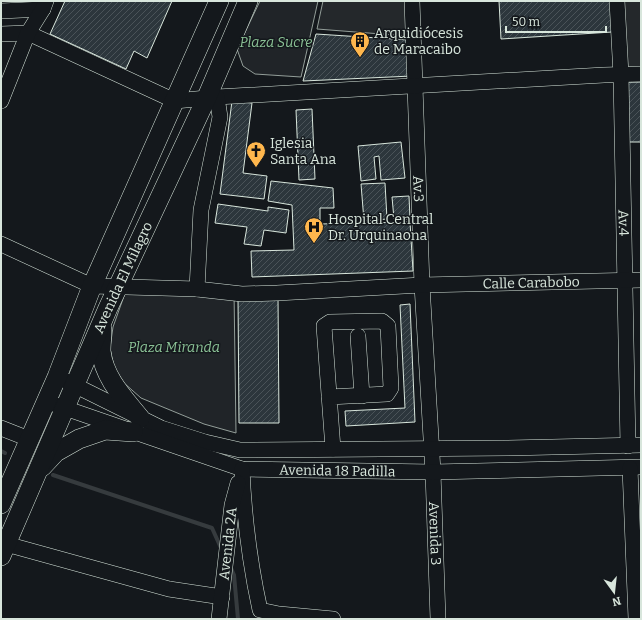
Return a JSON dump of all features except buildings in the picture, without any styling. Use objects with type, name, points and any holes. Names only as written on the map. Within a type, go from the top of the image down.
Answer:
[{"type":"main road","name":"Avenida El Milagro","points":[[1,504],[56,377],[92,286],[219,1]]},
{"type":"main road","name":"Avenida El Milagro","points":[[4,550],[102,321],[212,97],[248,1]]},
{"type":"main road","points":[[37,472],[56,452],[79,439],[105,430],[137,424],[106,371],[101,351],[102,321]]},
{"type":"street","name":"Av.3","points":[[412,1],[422,285],[431,448]]},
{"type":"street","name":"Av.4","points":[[617,1],[621,75],[624,280],[635,446]]},
{"type":"street","points":[[1,11],[45,5]]},
{"type":"street","points":[[1,101],[28,33],[45,5]]},
{"type":"street","points":[[1,34],[28,33],[175,101],[212,97],[641,74]]},
{"type":"street","points":[[197,289],[201,210],[220,117],[212,97]]},
{"type":"street","points":[[1,244],[92,286]]},
{"type":"street","name":"Calle Carabobo","points":[[92,286],[197,289],[256,294],[422,285],[641,280]]},
{"type":"street","points":[[329,397],[387,394],[391,388],[388,326],[382,321],[330,322],[324,326],[329,397],[333,449]]},
{"type":"street","points":[[358,336],[362,396]]},
{"type":"street","name":"Avenida 18 Padilla","points":[[56,377],[75,385],[137,424],[242,468],[433,472],[636,467]]},
{"type":"street","name":"Avenida 18 Padilla","points":[[46,400],[64,408],[161,428],[206,442],[240,450],[635,446]]},
{"type":"street","points":[[1,428],[29,439]]},
{"type":"street","name":"Avenida 3","points":[[431,448],[438,619]]},
{"type":"street","points":[[636,467],[636,619]]},
{"type":"street","points":[[242,468],[244,511],[260,615],[333,619]]},
{"type":"street","name":"Avenida 2A","points":[[219,619],[232,505],[242,468]]},
{"type":"street","points":[[4,550],[169,589],[222,597]]},
{"type":"green space","name":"Plaza Sucre","points":[[260,1],[318,1],[301,77],[255,74],[243,66],[237,49]]},
{"type":"green space","name":"Plaza Miranda","points":[[129,282],[234,291],[236,433],[204,424],[141,398],[124,383],[114,367],[110,348],[113,327]]},
{"type":"shaded area","points":[[323,1],[405,1],[407,36],[317,29]]},
{"type":"shaded area","points":[[617,1],[641,1],[641,73],[621,75]]},
{"type":"waterway","points":[[1,451],[5,453]]},
{"type":"waterway","points":[[53,475],[212,528],[221,548]]},
{"type":"waterway","points":[[230,566],[234,575],[238,619]]},
{"type":"place","name":"Arquidiócesis de Maracaibo","points":[[360,58]]},
{"type":"place","name":"Iglesia Santa Ana","points":[[256,168]]},
{"type":"place","name":"Hospital Central Dr. Urquinaona","points":[[314,244]]}]
